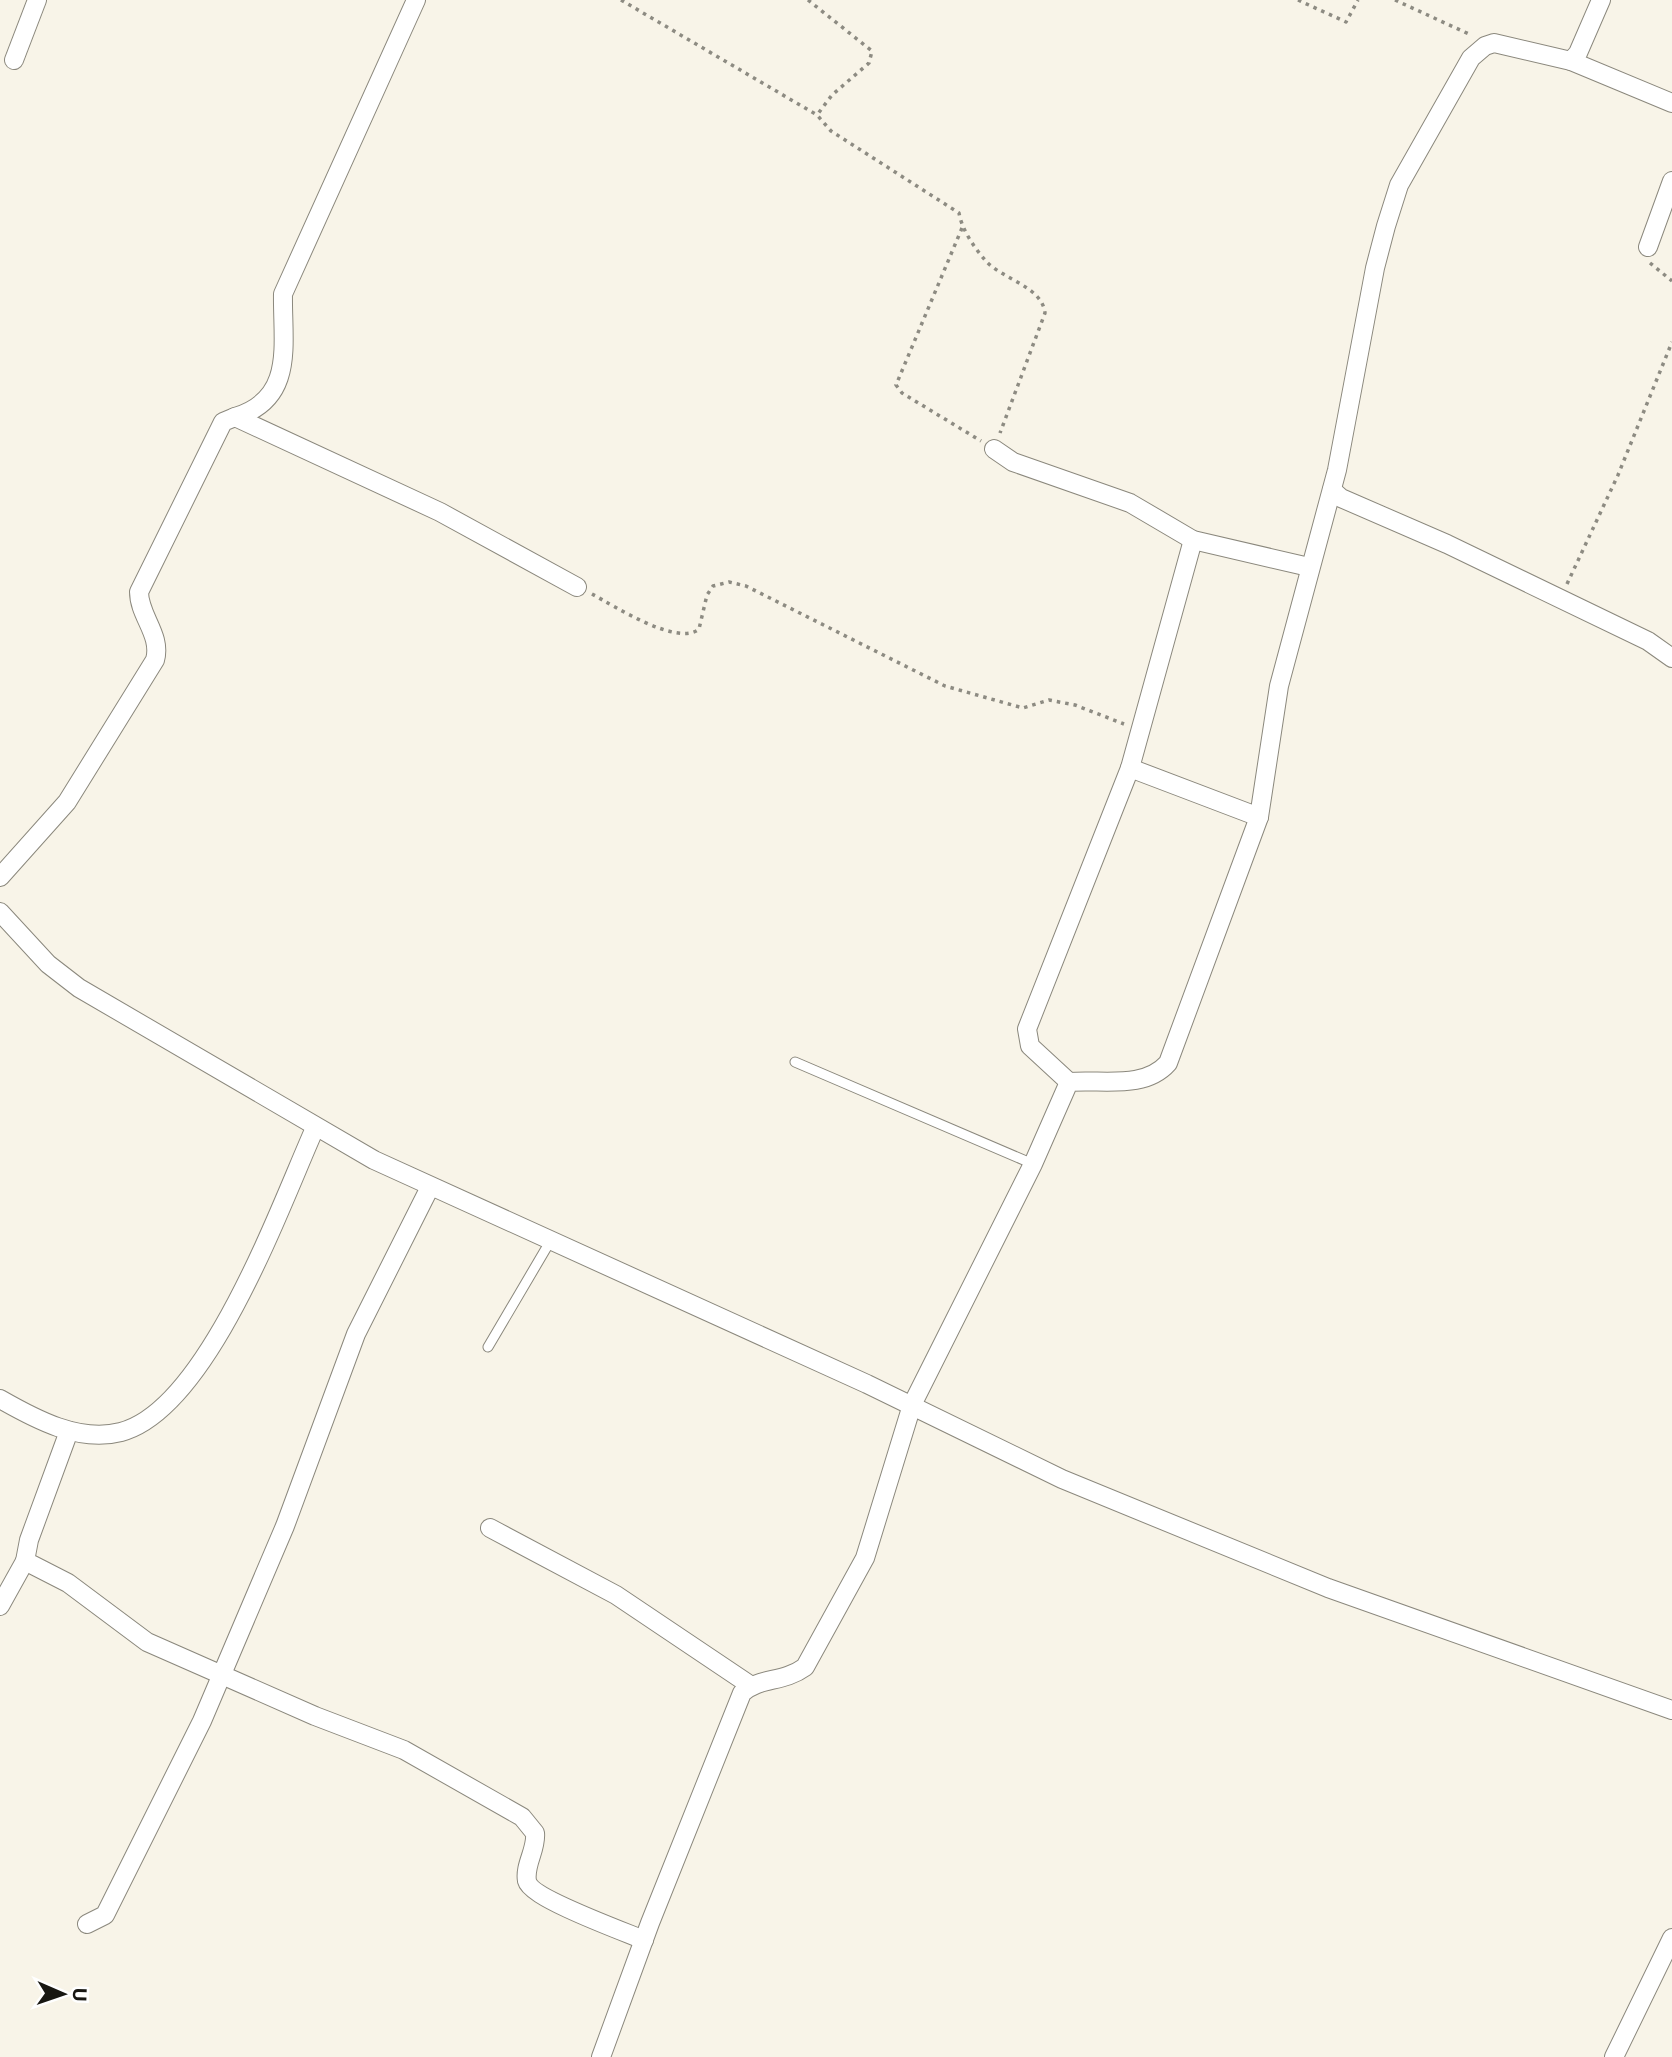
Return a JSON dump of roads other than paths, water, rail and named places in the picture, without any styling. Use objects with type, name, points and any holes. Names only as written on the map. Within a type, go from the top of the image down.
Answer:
[{"type":"street","points":[[14,60],[37,0]]},
{"type":"street","points":[[0,877],[67,803],[151,668],[158,648],[141,605],[142,585],[223,422],[256,411],[272,391],[283,367],[283,294],[416,0]]},
{"type":"street","points":[[1571,61],[1578,53],[1601,0]]},
{"type":"street","points":[[1193,540],[1141,736],[1027,1029],[1030,1046],[1069,1082],[1136,1081],[1155,1075],[1168,1063],[1259,817],[1279,686],[1308,567],[1332,489],[1354,394],[1375,268],[1399,185],[1463,67],[1489,43],[1571,61],[1672,103]]},
{"type":"street","points":[[1648,247],[1672,181]]},
{"type":"street","points":[[235,416],[440,512],[577,587]]},
{"type":"street","points":[[994,449],[1013,462],[1130,503],[1193,540],[1308,567]]},
{"type":"street","points":[[1332,489],[1341,498],[1447,544],[1560,601],[1648,640],[1672,658]]},
{"type":"street","points":[[1130,768],[1259,817]]},
{"type":"street","points":[[0,912],[48,964],[79,988],[315,1128],[430,1187],[912,1405],[1062,1479],[1295,1575],[1672,1710]]},
{"type":"street","points":[[601,2057],[741,1693],[750,1685],[792,1677],[805,1667],[865,1558],[912,1405],[1033,1164],[1069,1082]]},
{"type":"street","points":[[0,1399],[42,1422],[69,1431],[121,1432],[148,1418],[175,1396],[213,1349],[315,1128]]},
{"type":"street","points":[[87,1924],[99,1920],[107,1912],[169,1789],[222,1675],[285,1526],[356,1335],[430,1187]]},
{"type":"street","points":[[0,1606],[25,1561],[29,1540],[69,1431]]},
{"type":"street","points":[[491,1528],[616,1595],[750,1685]]},
{"type":"street","points":[[25,1561],[68,1583],[147,1642],[404,1750],[522,1817],[535,1833],[527,1878],[530,1887],[549,1899],[644,1940]]},
{"type":"street","points":[[1614,2057],[1672,1938]]},
{"type":"lane","points":[[795,1062],[1033,1164]]},
{"type":"lane","points":[[488,1348],[551,1240]]}]
